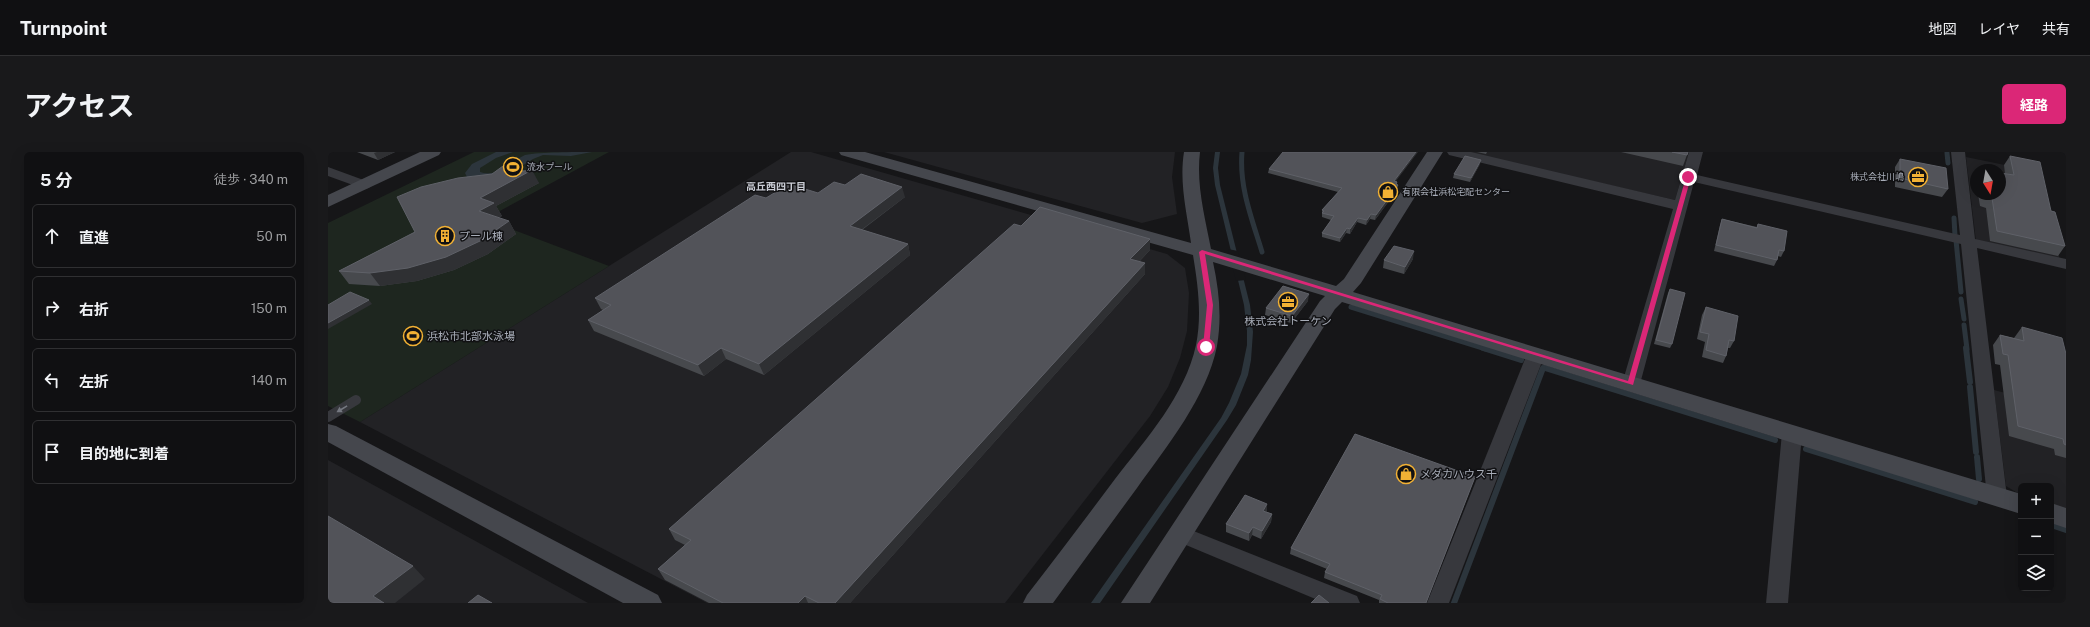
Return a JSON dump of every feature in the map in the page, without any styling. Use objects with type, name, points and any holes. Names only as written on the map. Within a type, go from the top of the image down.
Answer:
[{"type":"street","points":[[328,202],[433,152]]},
{"type":"street","points":[[848,152],[1250,266],[2018,503]]},
{"type":"street","points":[[1037,603],[1171,423],[1192,387],[1204,354],[1210,319],[1209,292],[1212,255],[1190,177],[1192,152]]},
{"type":"street","points":[[1135,603],[1328,305],[1351,283],[1435,152]]},
{"type":"street","points":[[1454,152],[1680,206]]},
{"type":"street","points":[[1631,384],[1696,152]]},
{"type":"street","points":[[1958,152],[1997,497]]},
{"type":"street","points":[[328,171],[364,185]]},
{"type":"street","points":[[1688,177],[2066,264]]},
{"type":"street","points":[[1438,603],[1536,354]]},
{"type":"street","points":[[328,432],[648,603]]},
{"type":"street","points":[[1777,603],[1792,433]]},
{"type":"street","points":[[2054,514],[2066,518]]},
{"type":"street","points":[[1181,534],[1349,603]]},
{"type":"lane","points":[[328,417],[356,400]]},
{"type":"shaded area","name":"浜松市北部水泳場","points":[[474,152],[609,152],[485,219],[609,266],[360,422],[328,406],[328,223]]},
{"type":"shaded area","name":"流水プール","points":[[496,152],[513,152],[496,158],[480,168],[480,172],[492,173],[498,171],[525,155],[592,152],[571,156],[543,155],[533,159],[510,173],[467,177],[465,173],[472,164]]},
{"type":"shaded area","points":[[791,152],[811,152],[1167,254],[1185,268],[1189,293],[1187,331],[1180,358],[1168,387],[1150,416],[1005,603],[707,603],[360,422]]},
{"type":"shaded area","points":[[884,152],[1175,152],[1172,177],[1177,214],[1142,223]]},
{"type":"shaded area","points":[[1215,152],[1220,152],[1218,168],[1220,185],[1250,305],[1253,332],[1251,360],[1248,375],[1236,405],[1227,420],[1100,603],[1091,603],[1221,418],[1241,374],[1247,345],[1244,305],[1215,185],[1213,168]]},
{"type":"shaded area","points":[[1464,152],[1689,152],[1675,200]]},
{"type":"shaded area","points":[[1966,157],[2000,164],[1970,164],[1970,191]]},
{"type":"shaded area","points":[[2006,165],[2039,172],[2060,260],[1976,241],[1971,200],[2006,200]]},
{"type":"shaded area","points":[[1994,390],[2066,409],[2066,509],[2054,505],[2054,483],[2018,483],[2018,493],[2006,486]]},
{"type":"shaded area","points":[[328,460],[588,603],[328,603]]},
{"type":"pier","points":[[1228,249],[1238,251],[1246,280],[1236,281]]},
{"type":"building","points":[[1283,152],[1416,152],[1394,181],[1397,182],[1396,184],[1398,185],[1376,215],[1371,214],[1367,220],[1358,218],[1350,229],[1347,228],[1340,238],[1322,233],[1334,216],[1322,213],[1324,211],[1322,210],[1342,188],[1269,169]]},
{"type":"building","points":[[1672,152],[1688,152],[1687,155]]},
{"type":"building","points":[[1465,156],[1481,160],[1471,178],[1454,174]]},
{"type":"building","points":[[2010,156],[2040,162],[2051,211],[2055,212],[2065,246],[1997,231],[1992,200],[2006,200],[2006,174],[2014,175]]},
{"type":"building","points":[[1900,159],[1946,168],[1948,189],[1900,178]]},
{"type":"building","points":[[515,165],[514,172],[532,170],[480,198],[494,203],[479,211],[509,221],[480,241],[446,257],[408,268],[370,273],[339,271],[415,232],[397,197],[421,187],[458,178],[492,174],[503,166]]},
{"type":"building","points":[[861,174],[902,187],[850,226],[908,244],[759,364],[721,348],[698,365],[588,320],[611,305],[595,298],[755,195],[766,198],[789,184],[818,193],[834,182],[845,185]]},
{"type":"building","points":[[1040,207],[1150,239],[1130,259],[1145,263],[835,603],[819,603],[805,596],[798,603],[723,603],[658,569],[691,540],[669,529],[1014,224],[1021,226]]},
{"type":"building","points":[[1722,219],[1757,228],[1758,224],[1787,231],[1784,251],[1779,250],[1777,260],[1716,245]]},
{"type":"building","points":[[1394,246],[1414,251],[1405,267],[1384,260]]},
{"type":"building","points":[[1283,286],[1309,294],[1292,316],[1266,308]]},
{"type":"building","points":[[1670,289],[1685,293],[1672,344],[1656,340]]},
{"type":"building","points":[[350,292],[369,300],[328,323],[328,305]]},
{"type":"building","points":[[1706,307],[1738,316],[1734,341],[1729,340],[1726,356],[1706,350],[1709,334],[1700,332]]},
{"type":"building","points":[[2022,327],[2062,338],[2066,354],[2066,445],[2064,444],[2063,439],[2018,426],[2008,355],[2003,354],[2000,335],[2024,341]]},
{"type":"building","points":[[1355,434],[1475,477],[1426,603],[1388,603],[1380,599],[1382,595],[1325,572],[1330,564],[1291,548]]},
{"type":"building","points":[[1245,495],[1267,504],[1263,511],[1272,514],[1262,531],[1253,527],[1249,533],[1226,524]]},
{"type":"building","points":[[328,516],[413,566],[373,596],[384,603],[328,603]]},
{"type":"building","points":[[478,595],[492,603],[468,603]]},
{"type":"building","points":[[1319,595],[1329,603],[1311,603]]},
{"type":"waterway","points":[[1242,152],[1242,178],[1244,190],[1250,215],[1262,252]]},
{"type":"waterway","points":[[1947,153],[1948,163]]},
{"type":"waterway","points":[[1954,218],[1955,236]]},
{"type":"waterway","points":[[1956,240],[1961,292]]},
{"type":"waterway","points":[[1961,299],[1964,319]]},
{"type":"waterway","points":[[1351,307],[1486,349]]},
{"type":"waterway","points":[[1964,325],[1967,349]]},
{"type":"waterway","points":[[1483,348],[1521,360]]},
{"type":"waterway","points":[[1966,348],[1970,382]]},
{"type":"waterway","points":[[1454,603],[1543,368]]},
{"type":"waterway","points":[[1545,368],[1775,440]]},
{"type":"waterway","points":[[1970,387],[1976,452]]},
{"type":"waterway","points":[[1806,449],[1975,502]]},
{"type":"waterway","points":[[1977,457],[1979,479]]},
{"type":"waterway","points":[[2054,526],[2066,530]]},
{"type":"place","name":"流水プール","points":[[513,167]]},
{"type":"place","name":"株式会社川嶋","points":[[1918,177]]},
{"type":"place","name":"有限会社浜松宅配センター","points":[[1388,192]]},
{"type":"place","name":"プール棟","points":[[445,236]]},
{"type":"place","name":"株式会社トーケン","points":[[1288,302]]},
{"type":"place","name":"浜松市北部水泳場","points":[[413,336]]},
{"type":"place","name":"メダカハウス千","points":[[1406,474]]},
{"type":"district","name":"高丘西四丁目","points":[[776,186]]},
{"type":"route","points":[[1206,347],[1209,333],[1210,305],[1202,252],[1631,384],[1688,177]]}]
